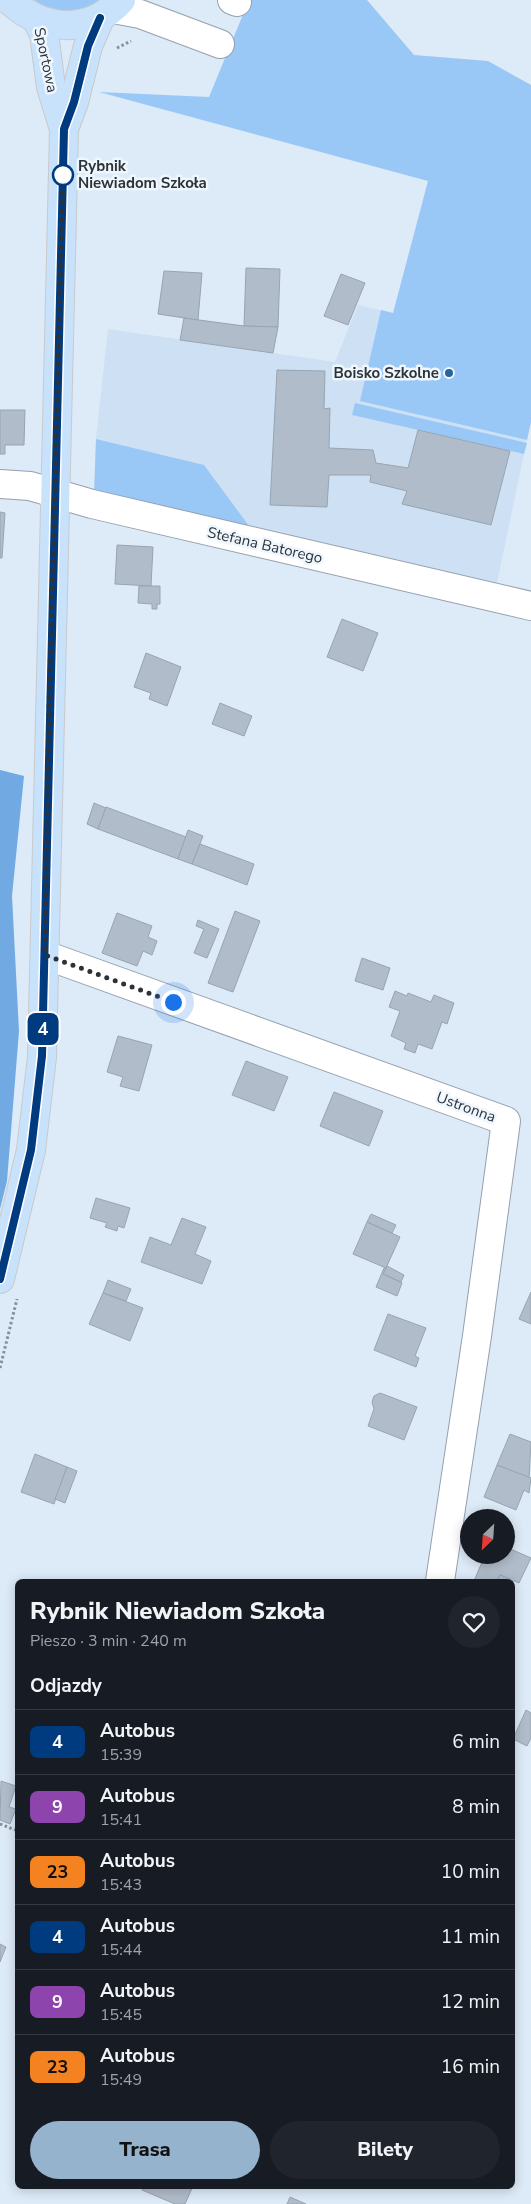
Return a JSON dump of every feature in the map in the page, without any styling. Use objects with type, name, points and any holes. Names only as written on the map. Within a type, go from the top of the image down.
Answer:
[{"type":"main road","points":[[10,0],[22,11],[37,20],[58,25],[80,25],[112,9]]},
{"type":"main road","name":"Sportowa","points":[[64,129],[74,102],[88,46],[112,9]]},
{"type":"main road","name":"Sportowa","points":[[0,1279],[34,1136],[42,1056],[45,955],[54,493],[58,327],[63,232],[64,129],[51,87],[44,34],[37,20]]},
{"type":"street","points":[[112,9],[140,14],[220,44]]},
{"type":"street","name":"Stefana Batorego","points":[[0,484],[30,486],[92,504],[531,606]]},
{"type":"street","name":"Ustronna","points":[[45,955],[506,1121],[477,1336],[440,1579]]},
{"type":"path","points":[[0,1824],[15,1830]]},
{"type":"shaded area","points":[[34,0],[102,0],[85,8],[59,10],[42,5]]},
{"type":"shaded area","points":[[249,0],[367,0],[414,55],[488,61],[531,85],[531,422],[527,440],[360,401],[381,310],[393,313],[428,181],[99,92],[209,97]]},
{"type":"shaded area","points":[[358,305],[531,345],[531,420],[497,583],[94,496],[96,439],[108,329],[335,362]]},
{"type":"shaded area","points":[[355,403],[527,443],[524,454],[352,415]]},
{"type":"shaded area","points":[[96,439],[204,465],[252,530],[94,496]]},
{"type":"shaded area","points":[[0,770],[24,776],[12,896],[19,1031],[7,1181],[0,1209]]},
{"type":"building","points":[[246,268],[280,269],[278,327],[244,326]]},
{"type":"building","points":[[164,271],[202,273],[198,320],[158,314]]},
{"type":"building","points":[[341,274],[365,283],[348,325],[324,316]]},
{"type":"building","points":[[184,318],[244,326],[278,327],[273,353],[180,340]]},
{"type":"building","points":[[277,370],[325,371],[324,409],[330,408],[329,448],[373,450],[376,463],[408,468],[418,430],[510,451],[491,525],[402,504],[407,491],[370,482],[371,475],[329,475],[327,507],[270,505]]},
{"type":"building","points":[[0,410],[25,410],[24,445],[5,445],[5,454],[0,454]]},
{"type":"building","points":[[0,512],[5,513],[2,558],[0,558]]},
{"type":"building","points":[[117,545],[153,547],[151,586],[115,584]]},
{"type":"building","points":[[139,586],[160,586],[160,604],[157,604],[157,609],[152,609],[152,604],[138,603]]},
{"type":"building","points":[[342,619],[378,633],[363,671],[327,657]]},
{"type":"building","points":[[146,653],[181,667],[167,706],[149,699],[151,693],[134,687]]},
{"type":"building","points":[[220,703],[252,716],[244,736],[212,724]]},
{"type":"building","points":[[94,803],[106,808],[98,829],[87,824]]},
{"type":"building","points":[[106,807],[186,837],[178,859],[98,829]]},
{"type":"building","points":[[188,830],[203,836],[192,864],[178,859]]},
{"type":"building","points":[[200,844],[254,864],[247,885],[192,864]]},
{"type":"building","points":[[235,911],[260,921],[233,992],[208,983]]},
{"type":"building","points":[[117,913],[152,926],[148,937],[157,941],[152,955],[143,951],[137,966],[102,953]]},
{"type":"building","points":[[198,920],[219,929],[207,958],[194,953],[204,929],[196,926]]},
{"type":"building","points":[[362,958],[390,968],[383,990],[355,981]]},
{"type":"building","points":[[395,991],[407,996],[408,993],[431,1002],[434,995],[454,1003],[447,1024],[442,1022],[432,1049],[418,1044],[415,1053],[404,1049],[406,1043],[391,1036],[400,1011],[389,1007]]},
{"type":"building","points":[[118,1036],[152,1045],[139,1091],[120,1086],[123,1077],[107,1072]]},
{"type":"building","points":[[246,1061],[288,1077],[274,1111],[232,1095]]},
{"type":"building","points":[[334,1092],[383,1111],[369,1146],[320,1126]]},
{"type":"building","points":[[96,1198],[130,1208],[124,1228],[118,1226],[117,1231],[105,1227],[107,1223],[90,1218]]},
{"type":"building","points":[[371,1214],[396,1225],[392,1233],[367,1222]]},
{"type":"building","points":[[182,1218],[206,1227],[195,1254],[211,1261],[202,1284],[141,1262],[150,1237],[171,1245]]},
{"type":"building","points":[[367,1222],[400,1237],[386,1268],[353,1254]]},
{"type":"building","points":[[387,1266],[404,1275],[401,1282],[383,1274]]},
{"type":"building","points":[[384,1268],[386,1268],[383,1274],[402,1283],[397,1296],[376,1287]]},
{"type":"building","points":[[108,1280],[131,1289],[126,1301],[103,1293]]},
{"type":"building","points":[[531,1292],[531,1324],[519,1319]]},
{"type":"building","points":[[103,1293],[143,1308],[130,1341],[89,1324]]},
{"type":"building","points":[[388,1314],[426,1328],[415,1356],[419,1358],[416,1367],[374,1350]]},
{"type":"building","points":[[380,1393],[417,1407],[404,1440],[368,1426],[374,1409],[372,1402],[374,1396]]},
{"type":"building","points":[[510,1434],[531,1442],[529,1478],[497,1465]]},
{"type":"building","points":[[35,1454],[67,1467],[54,1504],[21,1492]]},
{"type":"building","points":[[497,1465],[531,1478],[529,1493],[524,1490],[516,1510],[484,1497]]},
{"type":"building","points":[[67,1467],[77,1471],[65,1503],[55,1499]]},
{"type":"building","points":[[515,1551],[531,1558],[519,1583],[515,1581],[515,1579],[500,1575],[498,1579],[475,1579],[481,1564],[515,1564]]},
{"type":"building","points":[[500,1575],[510,1579],[498,1579]]},
{"type":"building","points":[[526,1710],[531,1713],[531,1738],[527,1746],[515,1740],[515,1735]]},
{"type":"building","points":[[1,1781],[15,1786],[9,1807],[15,1809],[15,1812],[10,1824],[0,1820]]},
{"type":"building","points":[[0,1944],[6,1947],[0,1962]]},
{"type":"building","points":[[192,2189],[185,2204],[175,2204],[142,2190]]},
{"type":"building","points":[[290,2197],[306,2204],[287,2204]]},
{"type":"bus line","name":"4","points":[[0,1279],[31,1150],[38,1109],[42,1056],[64,129],[74,102],[88,46],[100,18]]},
{"type":"place","name":"Rybnik Niewiadom Szkoła","points":[[63,175]]},
{"type":"place","name":"Boisko Szkolne","points":[[449,373]]},
{"type":"route","points":[[63,175],[49,708],[45,955],[173,1002]]}]
